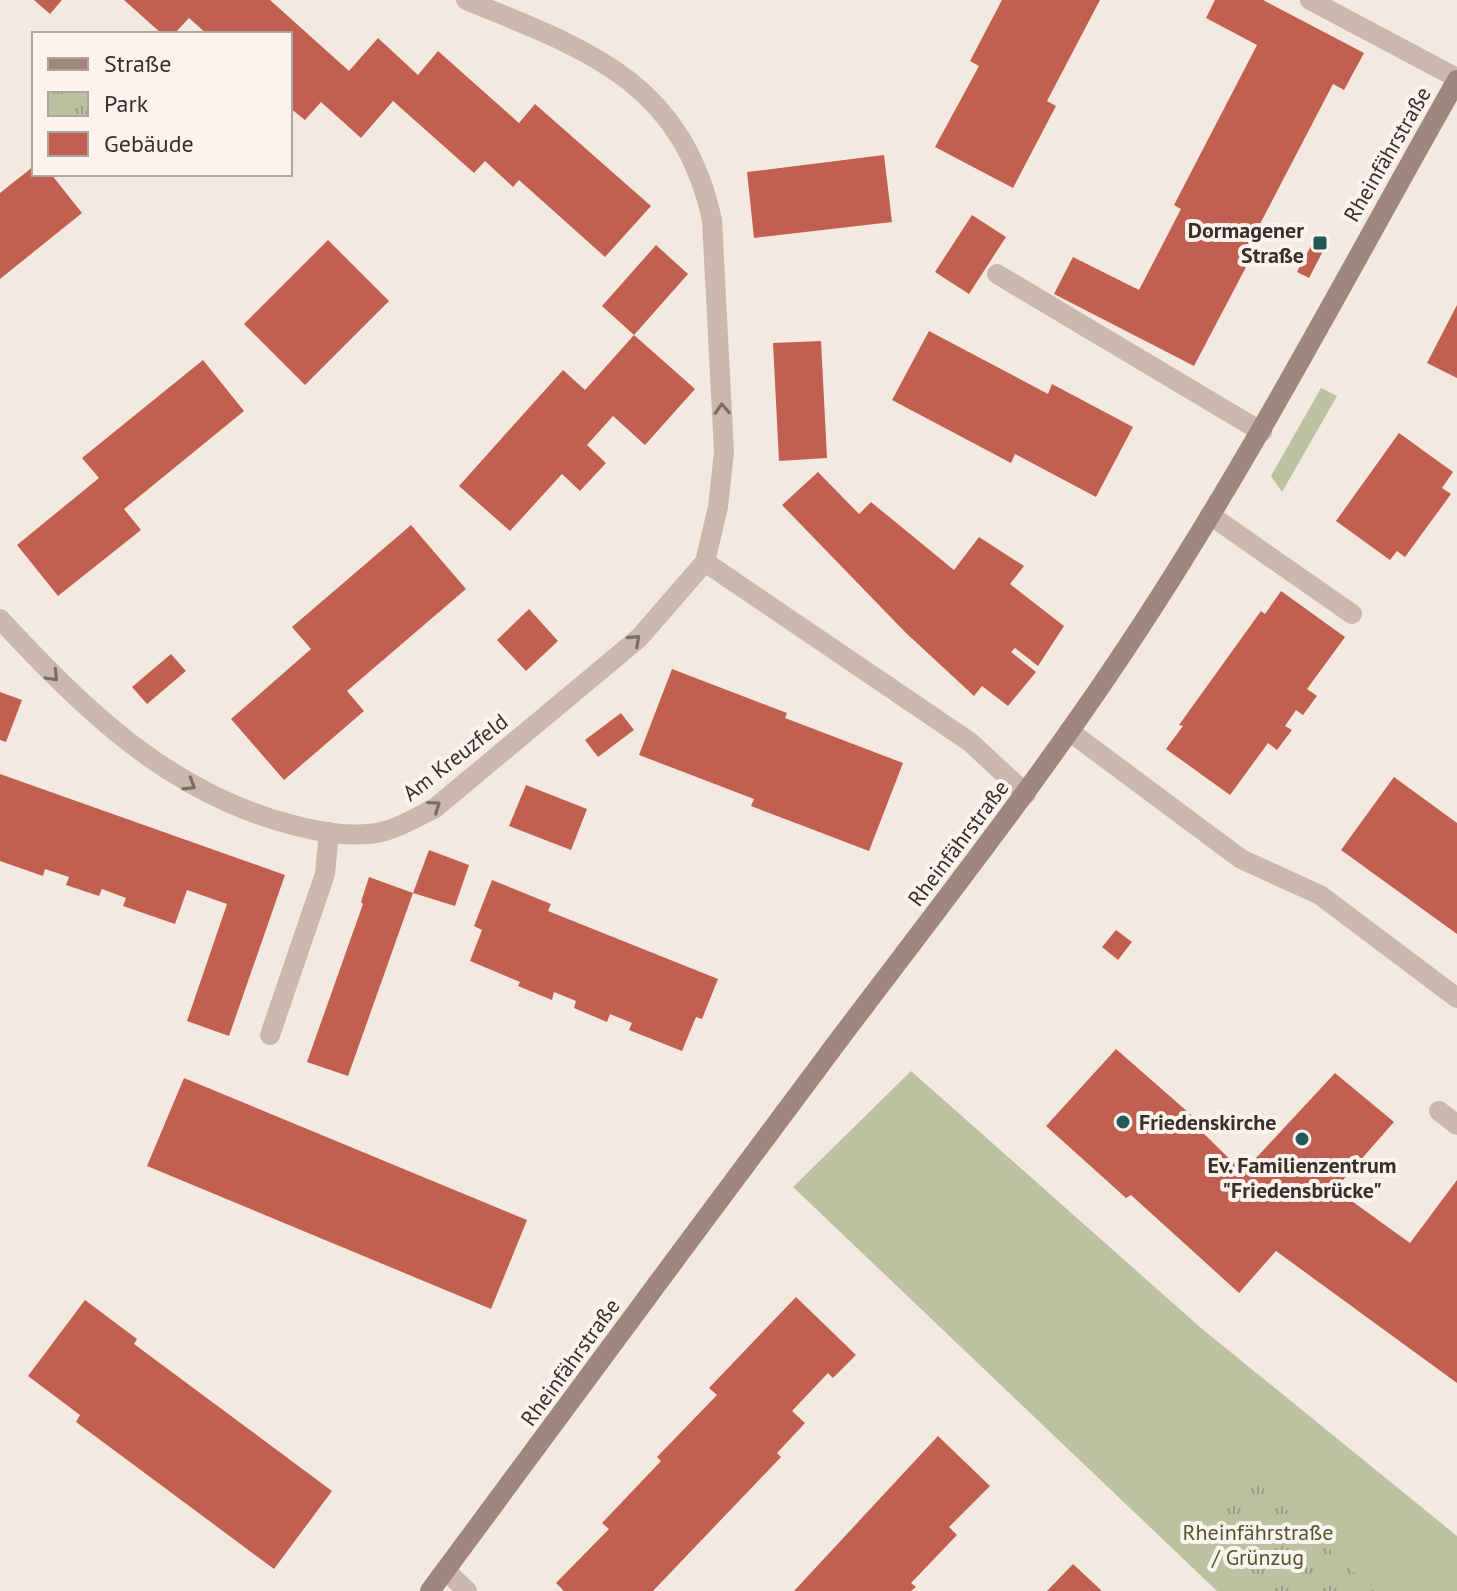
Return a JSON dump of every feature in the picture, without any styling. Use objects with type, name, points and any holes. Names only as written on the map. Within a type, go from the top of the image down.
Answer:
[{"type":"street","name":"Am Kreuzfeld","points":[[0,619],[60,683],[161,768],[203,793],[235,807],[297,826],[354,834],[384,831],[435,808],[639,638],[705,562],[718,507],[724,452],[712,220],[705,188],[692,157],[668,118],[643,91],[618,71],[549,34],[466,0]]},
{"type":"street","points":[[1310,0],[1457,79]]},
{"type":"street","name":"Rheinfährstraße","points":[[430,1591],[1026,794],[1140,629],[1262,432],[1457,79]]},
{"type":"street","points":[[997,274],[1262,432]]},
{"type":"street","points":[[1210,515],[1352,614]]},
{"type":"street","points":[[705,562],[970,742],[1026,794]]},
{"type":"street","points":[[1069,731],[1241,859],[1320,895],[1457,998]]},
{"type":"street","points":[[270,1035],[325,874],[329,832]]},
{"type":"street","points":[[1439,1111],[1457,1125]]},
{"type":"street","points":[[445,1570],[467,1591]]},
{"type":"green space","points":[[1321,388],[1337,396],[1282,492],[1271,476]]},
{"type":"green space","points":[[911,1071],[1201,1328],[1457,1536],[1457,1591],[1217,1591],[793,1187]]},
{"type":"green space","name":"Rheinfährstraße / Grünzug","points":[[1245,1471],[1374,1591],[1243,1591],[1183,1535]]},
{"type":"building","points":[[34,0],[62,0],[50,14]]},
{"type":"building","points":[[124,0],[270,0],[349,71],[378,38],[418,75],[438,51],[519,123],[535,104],[651,206],[605,257],[519,180],[513,187],[485,161],[474,173],[393,101],[361,138],[321,102],[305,120],[292,110],[292,32],[205,32],[189,18],[176,32],[160,32]]},
{"type":"building","points":[[1002,0],[1100,0],[1047,101],[1056,106],[1013,188],[935,147],[979,66],[970,61]]},
{"type":"building","points":[[1215,0],[1263,0],[1364,53],[1344,90],[1333,84],[1249,245],[1256,248],[1194,366],[1054,294],[1073,257],[1139,290],[1181,209],[1174,205],[1257,45],[1206,18]]},
{"type":"building","points":[[884,155],[892,222],[754,238],[747,172]]},
{"type":"building","points":[[32,168],[32,176],[53,176],[82,213],[0,279],[0,193]]},
{"type":"building","points":[[972,215],[1006,237],[969,294],[935,272]]},
{"type":"building","points":[[328,240],[389,301],[305,385],[244,324]]},
{"type":"building","points":[[1312,244],[1323,251],[1309,278],[1297,272]]},
{"type":"building","points":[[656,245],[688,274],[634,335],[602,306]]},
{"type":"building","points":[[1457,305],[1457,378],[1427,363]]},
{"type":"building","points":[[929,331],[1048,394],[1052,384],[1133,427],[1096,497],[1015,454],[1011,463],[892,400]]},
{"type":"building","points":[[634,335],[695,389],[645,445],[613,416],[587,445],[606,463],[580,491],[562,474],[510,531],[459,486],[563,370],[585,390]]},
{"type":"building","points":[[821,341],[827,458],[779,461],[773,343]]},
{"type":"building","points":[[203,360],[244,411],[124,509],[141,530],[58,596],[17,545],[99,478],[82,458]]},
{"type":"building","points":[[1399,433],[1453,472],[1442,488],[1451,494],[1405,557],[1397,551],[1390,560],[1336,521]]},
{"type":"building","points":[[818,472],[859,514],[871,502],[954,570],[979,537],[1024,566],[1010,584],[1064,626],[1038,666],[1015,648],[1011,652],[1036,672],[1008,706],[982,686],[974,696],[905,632],[782,505]]},
{"type":"building","points":[[411,525],[466,589],[347,691],[364,711],[284,780],[231,719],[311,649],[292,627]]},
{"type":"building","points":[[1281,591],[1345,637],[1307,689],[1317,696],[1303,715],[1296,710],[1285,726],[1292,730],[1277,750],[1268,743],[1230,795],[1166,749],[1183,726],[1179,725],[1261,611],[1265,614]]},
{"type":"building","points":[[529,609],[558,641],[526,671],[497,640]]},
{"type":"building","points":[[171,654],[186,671],[147,704],[132,687]]},
{"type":"building","points":[[672,669],[787,713],[785,718],[903,763],[869,851],[751,806],[754,799],[639,755]]},
{"type":"building","points":[[0,692],[22,700],[6,742],[0,740]]},
{"type":"building","points":[[621,713],[634,730],[598,757],[585,740]]},
{"type":"building","points":[[0,774],[285,875],[229,1036],[187,1021],[227,904],[187,890],[175,924],[123,906],[126,898],[102,889],[99,896],[66,885],[69,877],[45,869],[43,876],[0,861]]},
{"type":"building","points":[[1394,777],[1457,823],[1457,934],[1341,850]]},
{"type":"building","points":[[526,785],[587,809],[571,850],[509,826]]},
{"type":"building","points":[[429,850],[469,865],[455,906],[413,893]]},
{"type":"building","points":[[369,877],[413,893],[348,1076],[307,1062],[363,904]]},
{"type":"building","points":[[492,880],[551,904],[548,911],[718,979],[702,1019],[696,1017],[682,1051],[629,1030],[632,1023],[610,1014],[607,1022],[574,1008],[576,1001],[554,992],[552,1000],[518,986],[520,982],[470,961],[482,930],[474,926]]},
{"type":"building","points":[[1116,930],[1132,942],[1118,960],[1102,947]]},
{"type":"building","points":[[1116,1049],[1197,1120],[1195,1125],[1243,1172],[1335,1073],[1394,1122],[1335,1189],[1410,1243],[1457,1180],[1457,1383],[1276,1251],[1239,1293],[1131,1195],[1126,1198],[1046,1126]]},
{"type":"building","points":[[184,1078],[527,1220],[491,1309],[147,1166]]},
{"type":"building","points":[[796,1297],[856,1355],[833,1378],[828,1373],[792,1411],[805,1423],[777,1453],[781,1457],[653,1591],[564,1591],[556,1583],[609,1529],[602,1523],[661,1461],[657,1457],[717,1395],[709,1388]]},
{"type":"building","points":[[85,1300],[137,1339],[134,1344],[332,1491],[274,1569],[76,1422],[80,1415],[28,1376]]},
{"type":"building","points":[[938,1436],[990,1486],[949,1527],[957,1535],[911,1583],[916,1587],[911,1591],[794,1591]]},
{"type":"building","points":[[1073,1564],[1102,1591],[1047,1591]]},
{"type":"place","name":"Dormagener Straße","points":[[1320,243]]},
{"type":"place","name":"Friedenskirche","points":[[1123,1122]]},
{"type":"place","name":"Ev. Familienzentrum \"Friedensbrücke\"","points":[[1302,1139]]}]
